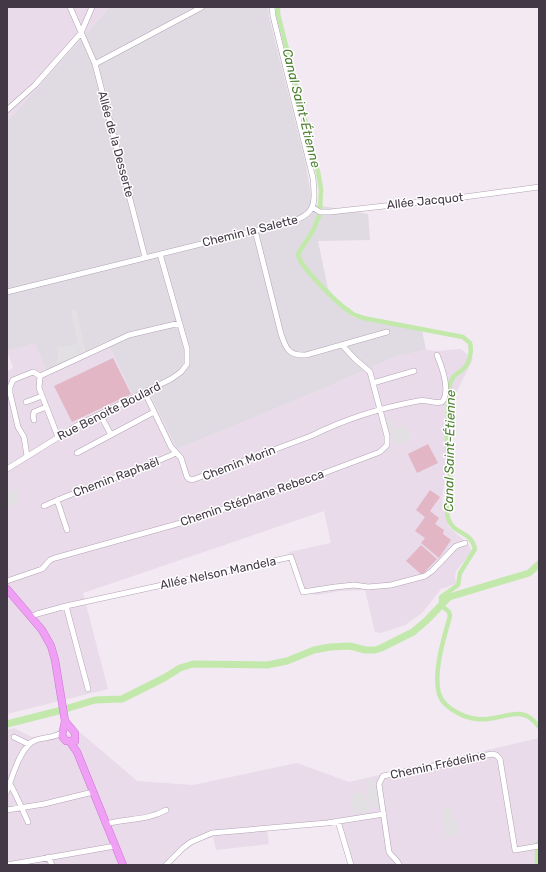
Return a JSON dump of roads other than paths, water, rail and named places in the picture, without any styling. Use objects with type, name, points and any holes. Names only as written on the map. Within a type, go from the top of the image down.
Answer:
[{"type":"main road","points":[[7,589],[42,630],[52,646],[56,660],[68,735],[123,865]]},
{"type":"street","name":"Allée de la Desserte","points":[[70,7],[95,64],[145,257]]},
{"type":"street","points":[[7,110],[35,85],[81,33],[92,7]]},
{"type":"street","points":[[95,64],[202,7]]},
{"type":"street","name":"Chemin la Salette","points":[[7,292],[299,219],[306,215],[312,207],[314,199],[313,178],[272,7]]},
{"type":"street","name":"Allée Jacquot","points":[[312,207],[320,212],[330,212],[539,187]]},
{"type":"street","points":[[255,230],[285,346],[291,352],[298,355],[306,355],[387,332]]},
{"type":"street","points":[[40,376],[129,335],[180,323],[160,254]]},
{"type":"street","name":"Rue Benoite Boulard","points":[[7,469],[78,425],[145,393],[181,372],[187,364],[186,348],[180,323]]},
{"type":"street","name":"Chemin Stéphane Rebecca","points":[[7,581],[42,568],[50,560],[55,558],[195,519],[271,493],[380,452],[386,446],[388,441],[369,370],[355,359],[342,345]]},
{"type":"street","points":[[380,410],[420,400],[440,403],[444,401],[445,378],[443,368],[436,355]]},
{"type":"street","points":[[373,383],[414,371]]},
{"type":"street","points":[[27,456],[24,437],[18,427],[10,387],[13,380],[33,372],[40,376]]},
{"type":"street","points":[[40,376],[39,388],[58,437]]},
{"type":"street","name":"Chemin Morin","points":[[145,393],[171,447],[181,458],[187,477],[192,480],[311,436],[346,420],[380,410]]},
{"type":"street","points":[[26,402],[42,396]]},
{"type":"street","points":[[34,420],[34,412],[46,406]]},
{"type":"street","points":[[77,452],[154,412]]},
{"type":"street","points":[[100,414],[111,435]]},
{"type":"street","name":"Chemin Raphaël","points":[[44,506],[90,486],[146,467],[176,453]]},
{"type":"street","points":[[57,500],[67,530]]},
{"type":"street","name":"Allée Nelson Mandela","points":[[31,617],[66,606],[291,558],[303,592],[354,585],[368,587],[391,585],[425,576],[432,571],[456,546],[465,543]]},
{"type":"street","points":[[66,606],[88,689]]},
{"type":"street","points":[[7,791],[20,757],[28,744],[34,740],[68,735]]},
{"type":"street","points":[[14,737],[28,744]]},
{"type":"street","name":"Chemin Frédeline","points":[[384,814],[379,784],[384,776],[492,754],[496,755],[500,760],[515,850],[539,846]]},
{"type":"street","points":[[10,784],[20,802],[21,808],[28,822]]},
{"type":"street","points":[[7,810],[66,800],[93,792]]},
{"type":"street","points":[[106,824],[123,819],[148,818],[166,810]]},
{"type":"street","points":[[166,865],[191,842],[212,834],[338,822],[384,814],[389,852],[398,861],[399,865]]},
{"type":"street","points":[[338,822],[351,865]]},
{"type":"street","points":[[7,865],[115,846]]},
{"type":"street","points":[[48,857],[52,865]]},
{"type":"waterway","name":"Canal Saint-Étienne","points":[[278,7],[278,14],[318,172],[321,189],[320,210]]},
{"type":"waterway","name":"Canal Saint-Étienne","points":[[319,216],[314,229],[298,254],[300,260],[328,293],[352,314],[363,318],[463,337],[470,343],[471,350],[469,361],[465,367],[453,377],[450,384],[447,424],[447,452],[450,471],[450,484],[447,513],[450,523],[470,539],[475,549],[460,573],[458,585],[441,597],[441,605],[449,612],[450,616],[438,665],[437,675],[439,694],[447,705],[465,716],[483,719],[522,714],[533,720],[539,727]]},
{"type":"waterway","points":[[7,724],[95,700],[122,699],[164,678],[180,668],[193,664],[267,665],[287,661],[314,650],[330,647],[350,646],[365,650],[375,650],[413,632],[449,597],[529,573],[539,564]]},
{"type":"waterway","name":"Canal Saint-Étienne","points":[[537,849],[537,865]]}]
